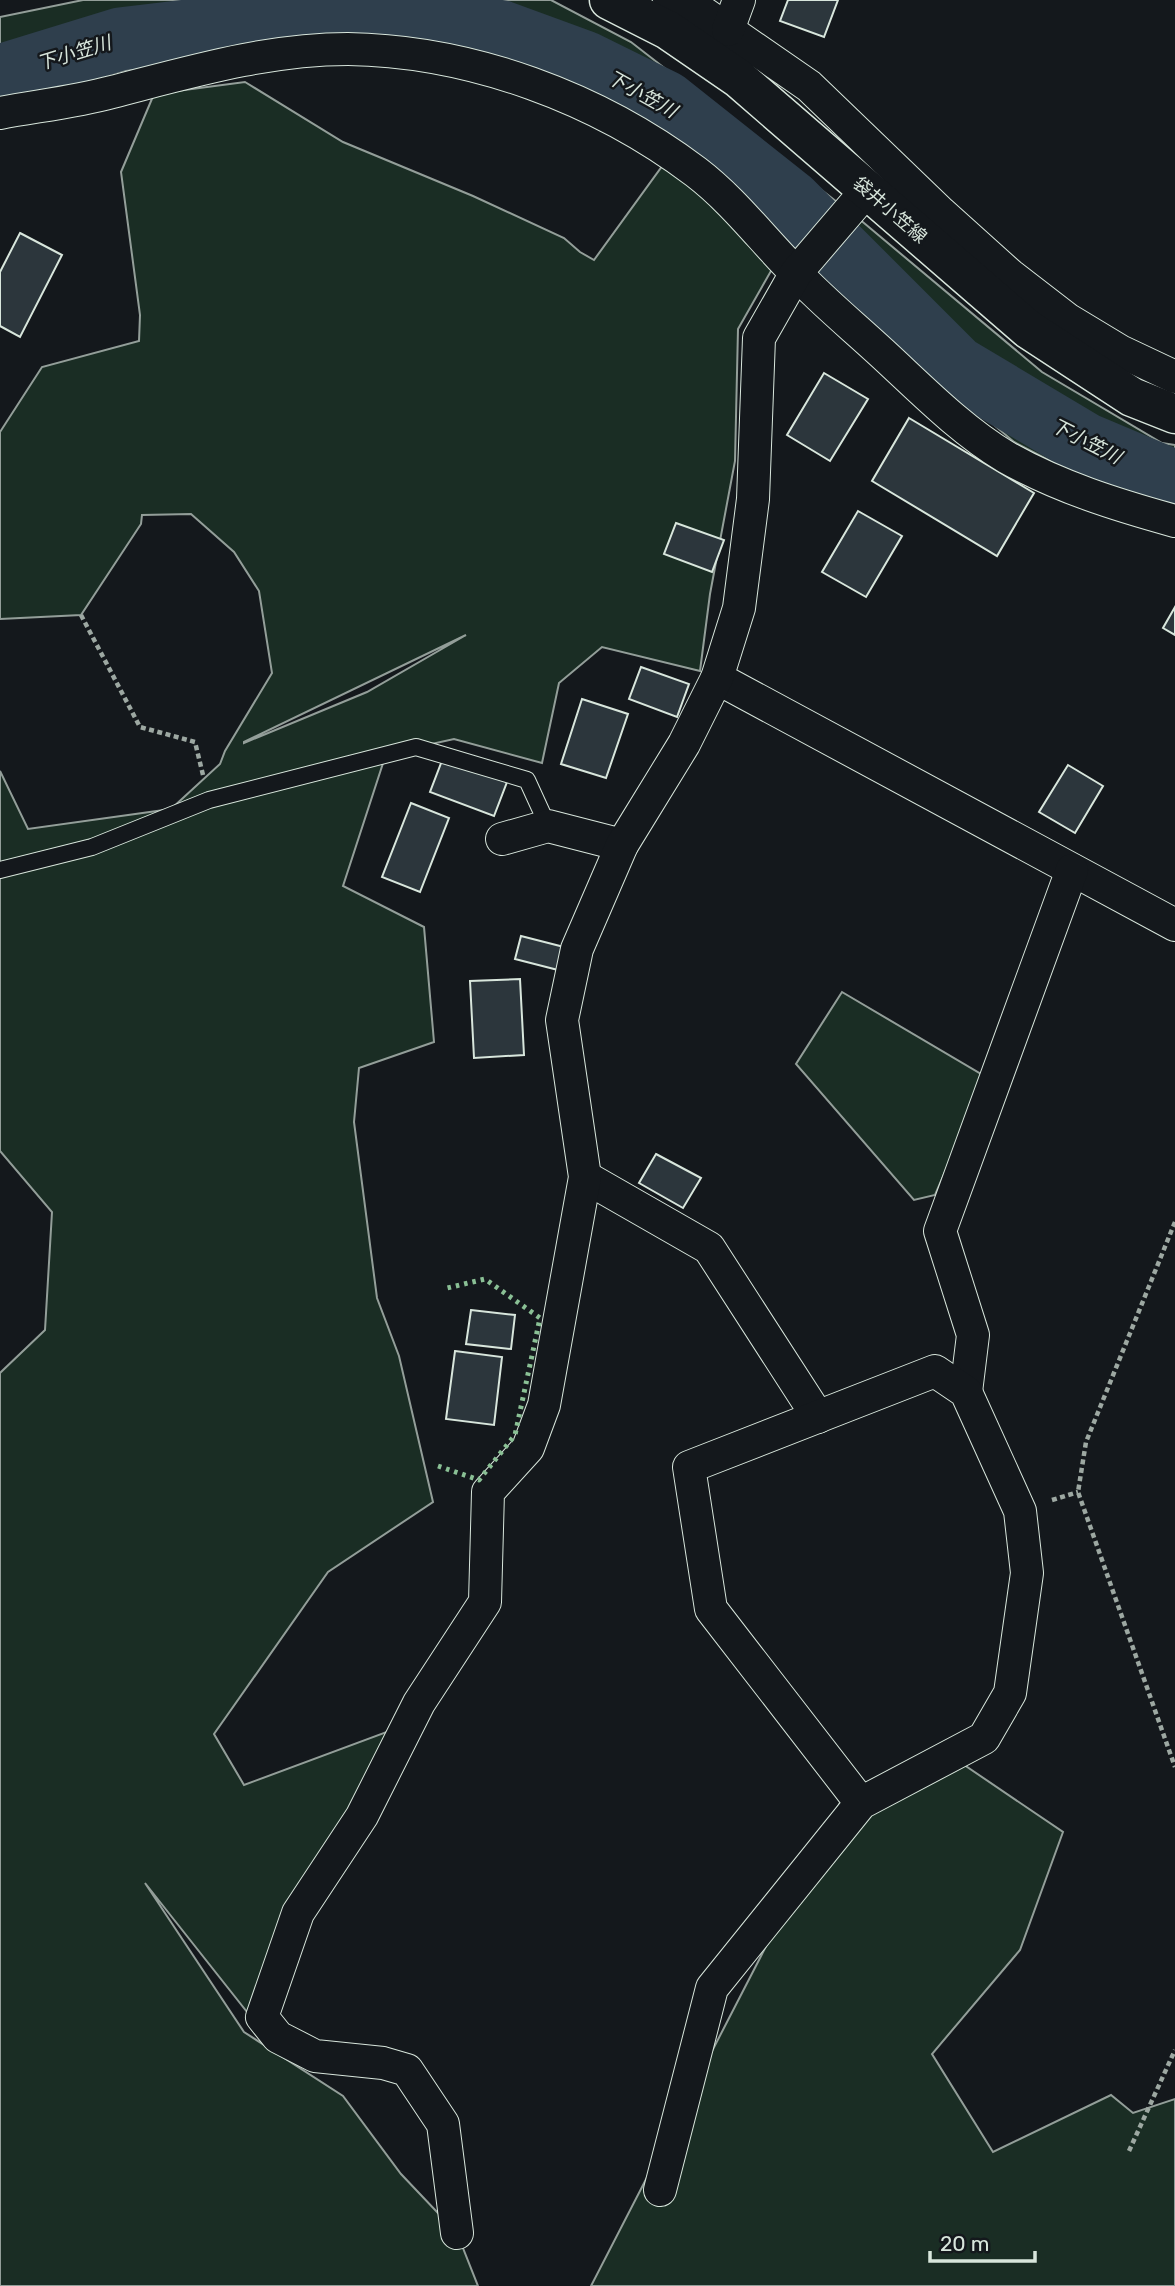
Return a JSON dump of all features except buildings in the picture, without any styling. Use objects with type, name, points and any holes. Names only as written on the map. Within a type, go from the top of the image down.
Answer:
[{"type":"main road","name":"袋井小笠線","points":[[645,3],[668,30],[738,78],[1028,329],[1132,397],[1175,414]]},
{"type":"street","points":[[728,30],[739,0]]},
{"type":"street","points":[[645,3],[692,5],[809,86],[1010,275],[1067,319],[1120,351],[1175,377]]},
{"type":"street","points":[[0,113],[108,93],[191,71],[269,55],[303,51],[348,49],[394,52],[446,60],[517,78],[617,120],[698,173],[741,212],[796,274],[950,415],[1005,456],[1054,480],[1117,505],[1175,521]]},
{"type":"street","points":[[457,2233],[443,2124],[407,2070],[383,2063],[316,2056],[278,2037],[262,2017],[298,1913],[362,1816],[419,1703],[485,1602],[488,1492],[528,1448],[544,1405],[585,1177],[562,1020],[577,949],[622,845],[684,744],[718,678],[738,608],[752,499],[759,338],[796,274],[867,190]]},
{"type":"street","points":[[718,678],[1175,925]]},
{"type":"street","points":[[502,839],[548,826],[622,845]]},
{"type":"street","points":[[660,2190],[712,1988],[861,1803],[984,1738],[1010,1693],[1027,1573],[1020,1511],[966,1392],[973,1335],[940,1231],[1072,870]]},
{"type":"street","points":[[585,1177],[709,1248],[818,1417]]},
{"type":"street","points":[[861,1803],[712,1609],[689,1467],[934,1371],[966,1392]]},
{"type":"lane","points":[[0,870],[92,847],[209,800],[416,747],[527,780],[548,826]]},
{"type":"path","points":[[80,615],[140,727],[195,742],[209,800]]},
{"type":"path","points":[[1175,1222],[1086,1442],[1078,1492],[1175,1768]]},
{"type":"path","points":[[1129,2151],[1175,2050]]},
{"type":"green space","points":[[83,0],[551,0],[631,42],[864,223],[1042,372],[1162,443],[1175,445],[1175,511],[1087,480],[1014,442],[816,273],[600,100],[388,40],[275,38],[0,97],[0,17]]},
{"type":"green space","points":[[245,82],[343,142],[473,196],[564,238],[594,260],[663,165],[722,207],[775,264],[738,329],[735,461],[710,594],[700,671],[602,647],[559,683],[542,763],[454,739],[386,754],[343,886],[424,927],[434,1042],[359,1068],[354,1122],[377,1298],[399,1356],[433,1502],[328,1572],[214,1734],[244,1785],[408,1724],[251,2017],[145,1883],[244,2032],[343,2096],[401,2174],[457,2233],[478,2286],[0,2286],[0,1373],[45,1330],[52,1212],[0,1151],[0,771],[28,829],[171,809],[220,764],[225,751],[272,673],[259,591],[234,552],[191,514],[142,515],[141,524],[81,615],[0,619],[0,432],[42,367],[139,341],[140,315],[121,172],[154,94]],"holes":[[[466,635],[367,692],[244,743]]]},
{"type":"green space","points":[[842,992],[986,1077],[935,1195],[914,1200],[796,1064]]},
{"type":"green space","points":[[951,1756],[1063,1832],[1020,1950],[932,2054],[993,2152],[1111,2095],[1133,2113],[1175,2099],[1175,2286],[591,2286],[845,1793]]},
{"type":"waterway","name":"下小笠川","points":[[0,76],[120,39],[381,8],[502,32],[584,62],[665,102],[791,202],[956,367],[1085,444],[1175,482]]},
{"type":"hedge","points":[[438,1466],[479,1480],[515,1435],[540,1318],[485,1279],[443,1289]]}]
